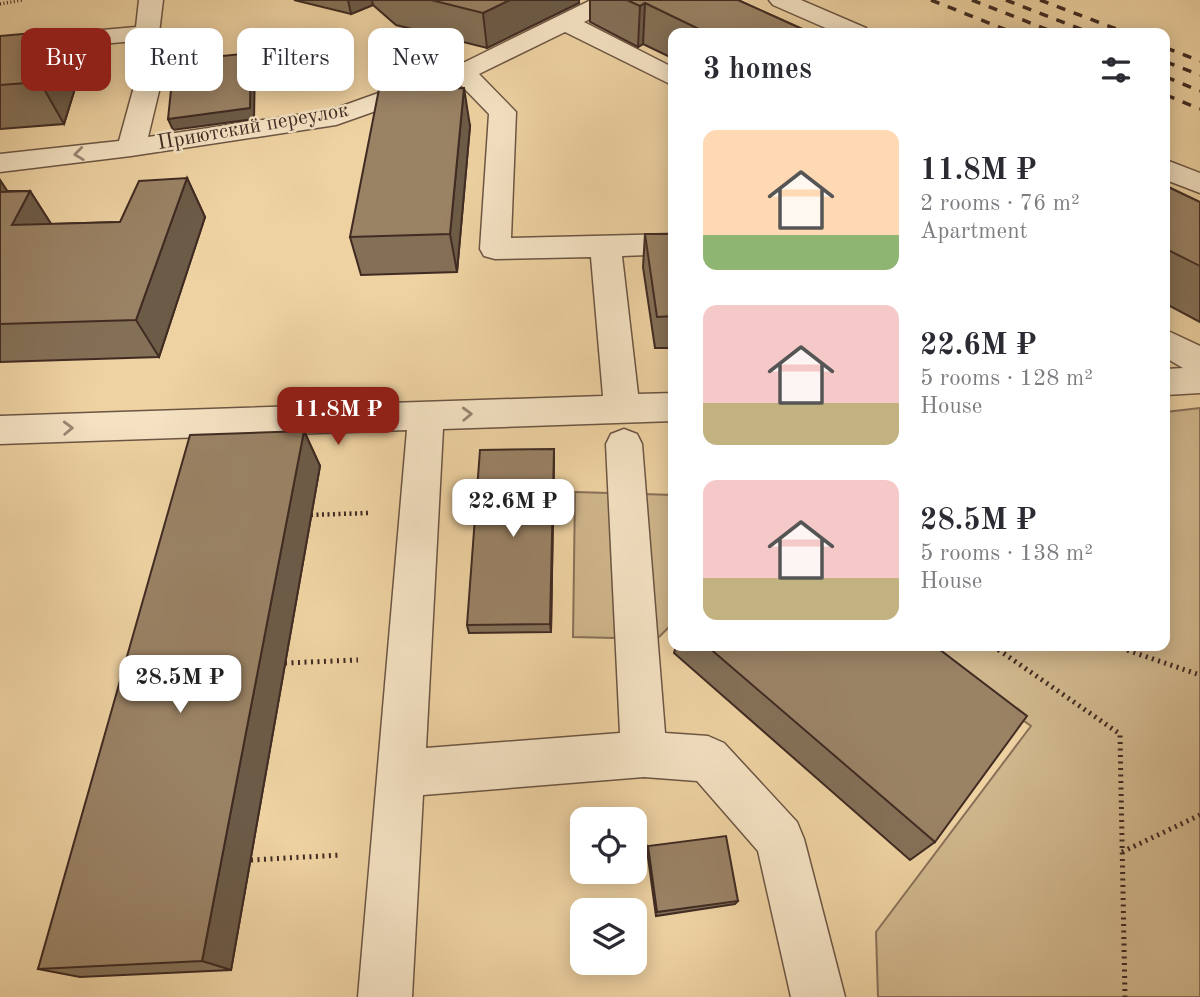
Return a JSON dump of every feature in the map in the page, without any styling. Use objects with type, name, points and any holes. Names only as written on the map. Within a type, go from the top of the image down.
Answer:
[{"type":"street","points":[[148,28],[151,0]]},
{"type":"street","name":"Приютский переулок","points":[[464,70],[610,0]]},
{"type":"street","points":[[781,0],[845,28]]},
{"type":"street","points":[[565,22],[668,76]]},
{"type":"street","points":[[0,46],[125,35]]},
{"type":"street","points":[[464,73],[503,112],[495,249],[668,244]]},
{"type":"street","points":[[131,148],[146,91]]},
{"type":"street","name":"Приютский переулок","points":[[0,163],[131,148],[336,117],[407,91]]},
{"type":"street","points":[[1170,171],[1200,184]]},
{"type":"street","points":[[605,246],[623,427],[644,754]]},
{"type":"street","points":[[1170,344],[1200,362]]},
{"type":"street","points":[[1170,382],[1200,380]]},
{"type":"street","points":[[0,430],[426,416],[623,427],[668,409]]},
{"type":"street","points":[[385,997],[426,416]]},
{"type":"street","points":[[401,773],[644,754],[708,759],[780,839],[818,997]]},
{"type":"path","points":[[0,4],[22,0]]},
{"type":"path","points":[[311,515],[419,511]]},
{"type":"path","points":[[1000,651],[1120,734],[1125,997]]},
{"type":"path","points":[[1130,651],[1200,675]]},
{"type":"path","points":[[285,663],[409,659]]},
{"type":"path","points":[[1122,852],[1200,815]]},
{"type":"path","points":[[251,860],[395,853]]},
{"type":"shaded area","points":[[1200,408],[1200,997],[878,997],[876,932],[1031,726],[927,651],[1170,651],[1170,412]]},
{"type":"shaded area","points":[[575,492],[668,495],[668,628],[657,639],[573,637]]},
{"type":"building","points":[[431,0],[510,0],[483,13]]},
{"type":"building","points":[[627,0],[738,0],[800,28],[697,28],[645,3],[640,6]]},
{"type":"building","points":[[21,34],[21,83],[0,85],[0,36]]},
{"type":"building","points":[[237,54],[237,91],[250,91],[250,108],[168,119],[171,91],[223,91],[223,56]]},
{"type":"building","points":[[379,91],[464,91],[450,234],[350,237]]},
{"type":"building","points":[[187,178],[136,320],[0,324],[0,192],[30,191],[12,225],[120,222],[139,181]]},
{"type":"building","points":[[1170,188],[1200,202],[1200,266],[1170,251]]},
{"type":"building","points":[[645,234],[668,234],[668,316],[657,317]]},
{"type":"building","points":[[304,431],[202,961],[38,969],[190,435]]},
{"type":"building","points":[[554,449],[550,624],[467,625],[480,450]]},
{"type":"building","points":[[713,651],[942,651],[1027,716],[935,842]]},
{"type":"building","points":[[726,836],[738,901],[657,912],[648,846]]},
{"type":"railway","points":[[931,0],[1001,28]]},
{"type":"railway","points":[[972,0],[1043,28]]},
{"type":"railway","points":[[1006,0],[1078,28]]},
{"type":"railway","points":[[1040,0],[1114,28]]},
{"type":"railway","points":[[1170,50],[1200,61]]},
{"type":"railway","points":[[1170,64],[1200,75]]},
{"type":"railway","points":[[1170,79],[1200,91]]},
{"type":"railway","points":[[1170,97],[1200,109]]}]
